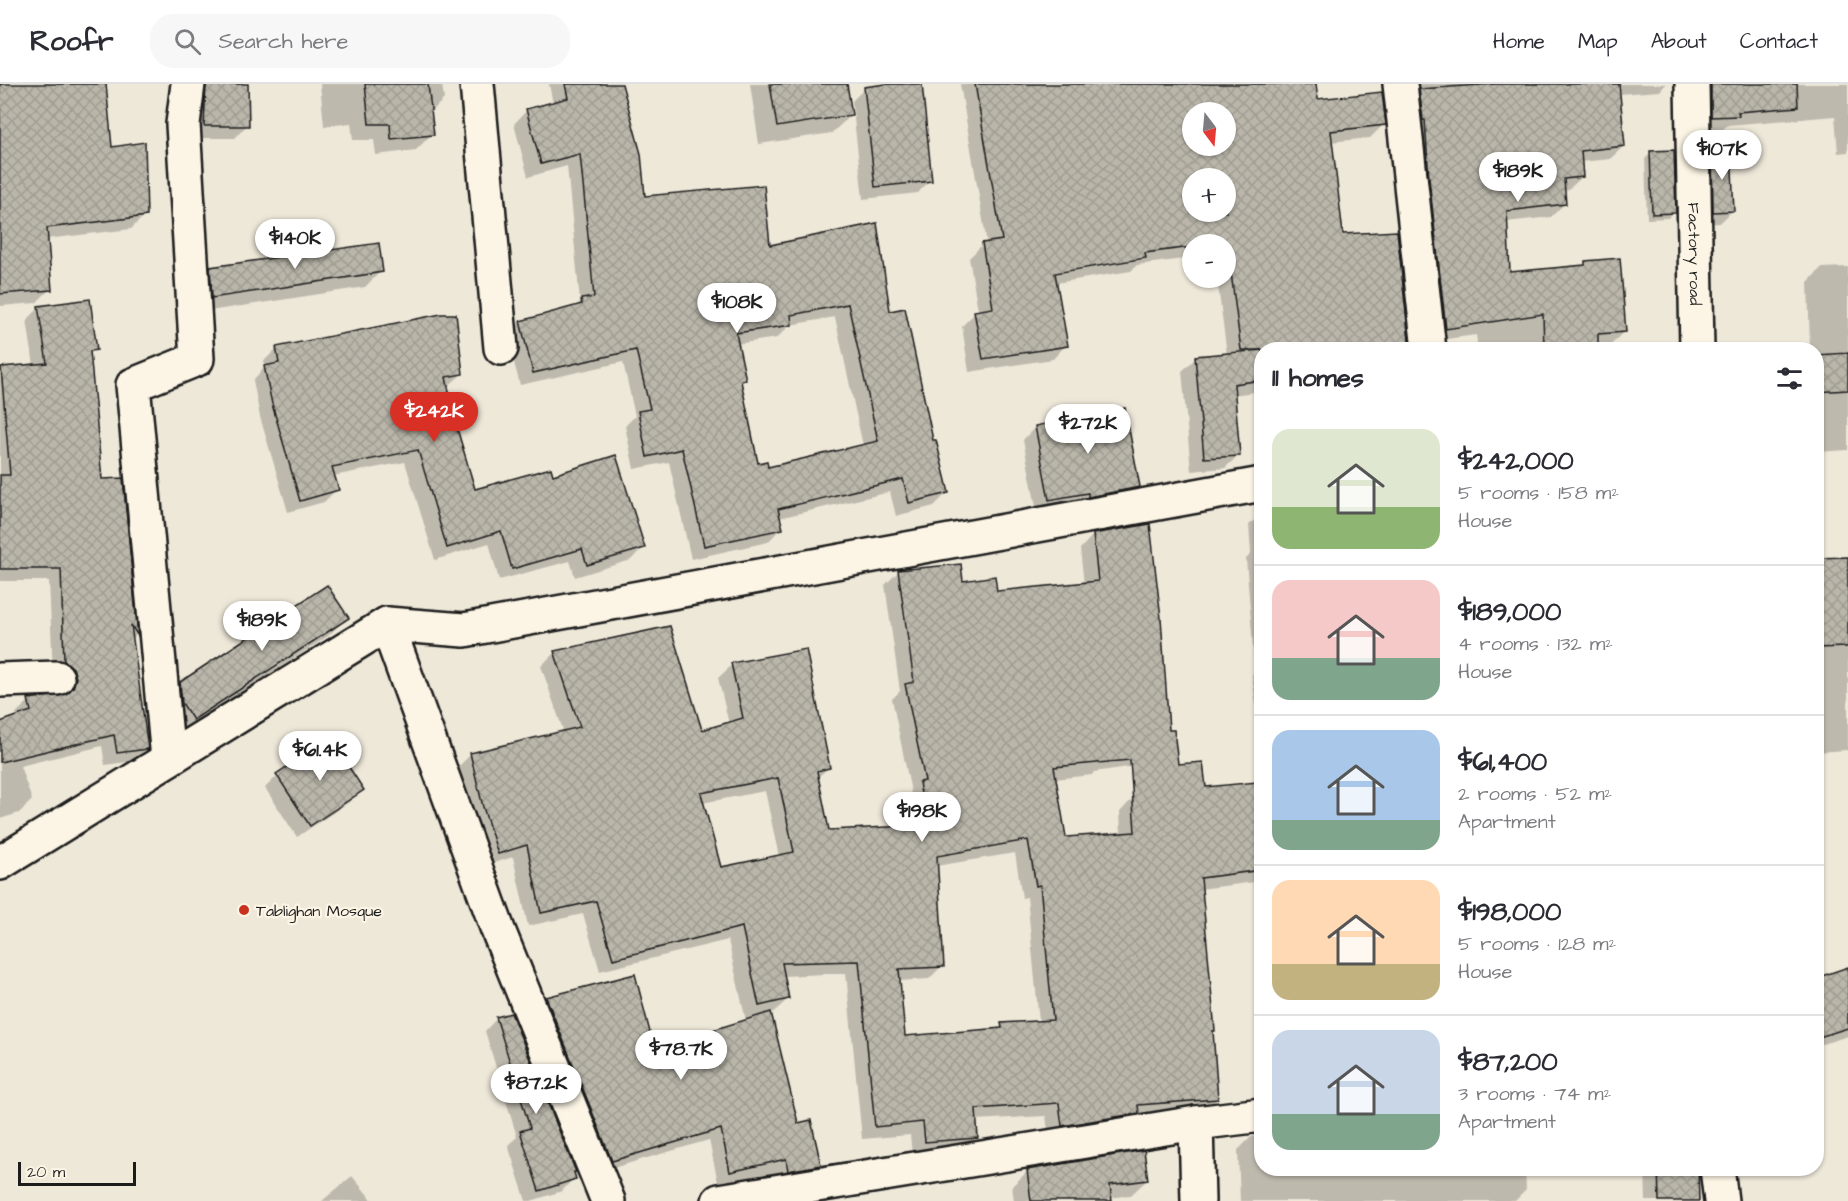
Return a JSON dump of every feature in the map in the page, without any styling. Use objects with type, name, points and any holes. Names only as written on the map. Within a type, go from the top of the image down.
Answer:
[{"type":"street","points":[[168,759],[134,385],[197,359],[183,124],[188,84]]},
{"type":"street","points":[[477,84],[501,348]]},
{"type":"street","points":[[1400,84],[1428,342]]},
{"type":"street","name":"Factory road","points":[[1692,84],[1697,342]]},
{"type":"street","points":[[0,863],[387,624],[464,630],[1254,485]]},
{"type":"street","points":[[387,624],[498,930],[608,1201]]},
{"type":"street","points":[[0,680],[57,678]]},
{"type":"street","points":[[719,1201],[1196,1123],[1254,1116]]},
{"type":"street","points":[[1196,1123],[1198,1201]]},
{"type":"street","points":[[1718,1176],[1721,1201]]},
{"type":"building","points":[[0,84],[106,84],[112,147],[145,142],[147,216],[47,228],[52,290],[0,294]]},
{"type":"building","points":[[206,84],[248,84],[249,126],[204,126]]},
{"type":"building","points":[[365,84],[428,84],[434,135],[391,139],[390,124],[369,124]]},
{"type":"building","points":[[565,84],[622,84],[641,154],[645,196],[764,185],[770,245],[877,223],[890,311],[905,308],[933,440],[936,440],[949,493],[909,503],[903,479],[778,509],[783,529],[704,546],[682,449],[647,457],[638,411],[650,409],[636,350],[533,373],[520,321],[582,304],[581,299],[594,297],[580,154],[541,164],[526,109],[568,98]],"holes":[[[848,304],[878,441],[768,467],[767,461],[758,463],[741,381],[746,380],[736,333],[792,325],[791,315]]]},
{"type":"building","points":[[770,84],[847,84],[852,115],[777,127]]},
{"type":"building","points":[[886,84],[922,84],[932,181],[875,187],[864,87]]},
{"type":"building","points":[[975,84],[1316,84],[1318,99],[1382,92],[1386,125],[1331,131],[1343,234],[1397,231],[1409,342],[1254,342],[1254,350],[1241,350],[1233,288],[1236,288],[1236,234],[1182,234],[1182,248],[1145,253],[1146,258],[1055,273],[1068,346],[983,359],[974,311],[993,308],[982,243],[1002,240]]},
{"type":"building","points":[[1496,84],[1619,84],[1625,146],[1581,151],[1583,177],[1564,179],[1566,204],[1507,211],[1510,272],[1585,265],[1585,261],[1620,258],[1626,332],[1598,334],[1598,342],[1544,342],[1543,314],[1446,329],[1429,179],[1425,120],[1423,120],[1419,89]]},
{"type":"building","points":[[1711,84],[1797,84],[1798,107],[1738,112],[1739,116],[1711,117]]},
{"type":"building","points":[[1712,149],[1731,149],[1734,211],[1713,212]]},
{"type":"building","points":[[1674,150],[1676,213],[1652,214],[1650,151]]},
{"type":"building","points":[[379,243],[383,272],[212,298],[210,267]]},
{"type":"building","points":[[90,299],[97,350],[90,351],[102,479],[123,478],[138,636],[131,625],[148,749],[117,753],[114,735],[0,762],[0,722],[31,711],[28,699],[66,694],[73,687],[76,678],[73,668],[64,661],[61,569],[0,569],[0,475],[10,475],[1,367],[47,363],[38,306]]},
{"type":"building","points":[[441,314],[456,314],[463,374],[446,377],[456,425],[475,489],[551,468],[553,475],[616,455],[645,548],[587,565],[582,549],[512,569],[501,531],[447,548],[418,450],[332,467],[339,490],[300,501],[272,404],[264,366],[279,363],[276,347]]},
{"type":"building","points":[[1254,351],[1254,381],[1234,384],[1240,456],[1204,458],[1195,356]]},
{"type":"building","points":[[1848,353],[1848,390],[1824,392],[1824,354]]},
{"type":"building","points":[[1125,408],[1140,487],[1088,497],[1088,493],[1049,500],[1035,426]]},
{"type":"building","points":[[1150,524],[1161,618],[1169,730],[1174,730],[1178,764],[1203,762],[1206,787],[1254,782],[1254,871],[1201,878],[1215,1031],[1213,1031],[1218,1099],[1138,1105],[1139,1113],[1062,1126],[1059,1103],[976,1109],[978,1138],[925,1142],[923,1122],[875,1127],[859,961],[782,963],[789,999],[759,1006],[742,927],[613,959],[596,901],[541,913],[527,845],[498,854],[483,807],[470,753],[580,727],[554,651],[670,626],[702,730],[743,718],[731,663],[806,649],[830,768],[817,771],[829,830],[926,825],[919,782],[925,781],[905,684],[914,682],[898,570],[961,564],[963,581],[995,576],[997,591],[1098,581],[1093,534]],"holes":[[[1130,760],[1135,832],[1066,837],[1054,767]],[[778,778],[794,852],[721,867],[701,793]],[[1028,840],[1036,886],[1040,885],[1053,1020],[1001,1023],[1002,1028],[905,1036],[899,969],[944,967],[937,856]]]},
{"type":"building","points":[[1848,557],[1848,647],[1824,648],[1824,558]]},
{"type":"building","points":[[327,585],[349,618],[193,720],[182,703],[180,682]]},
{"type":"building","points":[[330,738],[364,790],[310,826],[276,774]]},
{"type":"building","points":[[1848,967],[1848,1028],[1824,1036],[1824,975]]},
{"type":"building","points":[[635,974],[654,1048],[771,1012],[798,1123],[811,1120],[821,1165],[788,1171],[786,1159],[730,1172],[721,1129],[612,1161],[546,997]]},
{"type":"building","points":[[511,1013],[576,1172],[574,1172],[576,1179],[539,1191],[520,1131],[530,1128],[496,1017]]},
{"type":"building","points":[[1144,1150],[1148,1180],[1110,1185],[1112,1201],[1031,1201],[1027,1170]]},
{"type":"building","points":[[1658,1176],[1698,1176],[1699,1201],[1659,1201]]},
{"type":"place","name":"Tablighan Mosque","points":[[244,910]]}]
